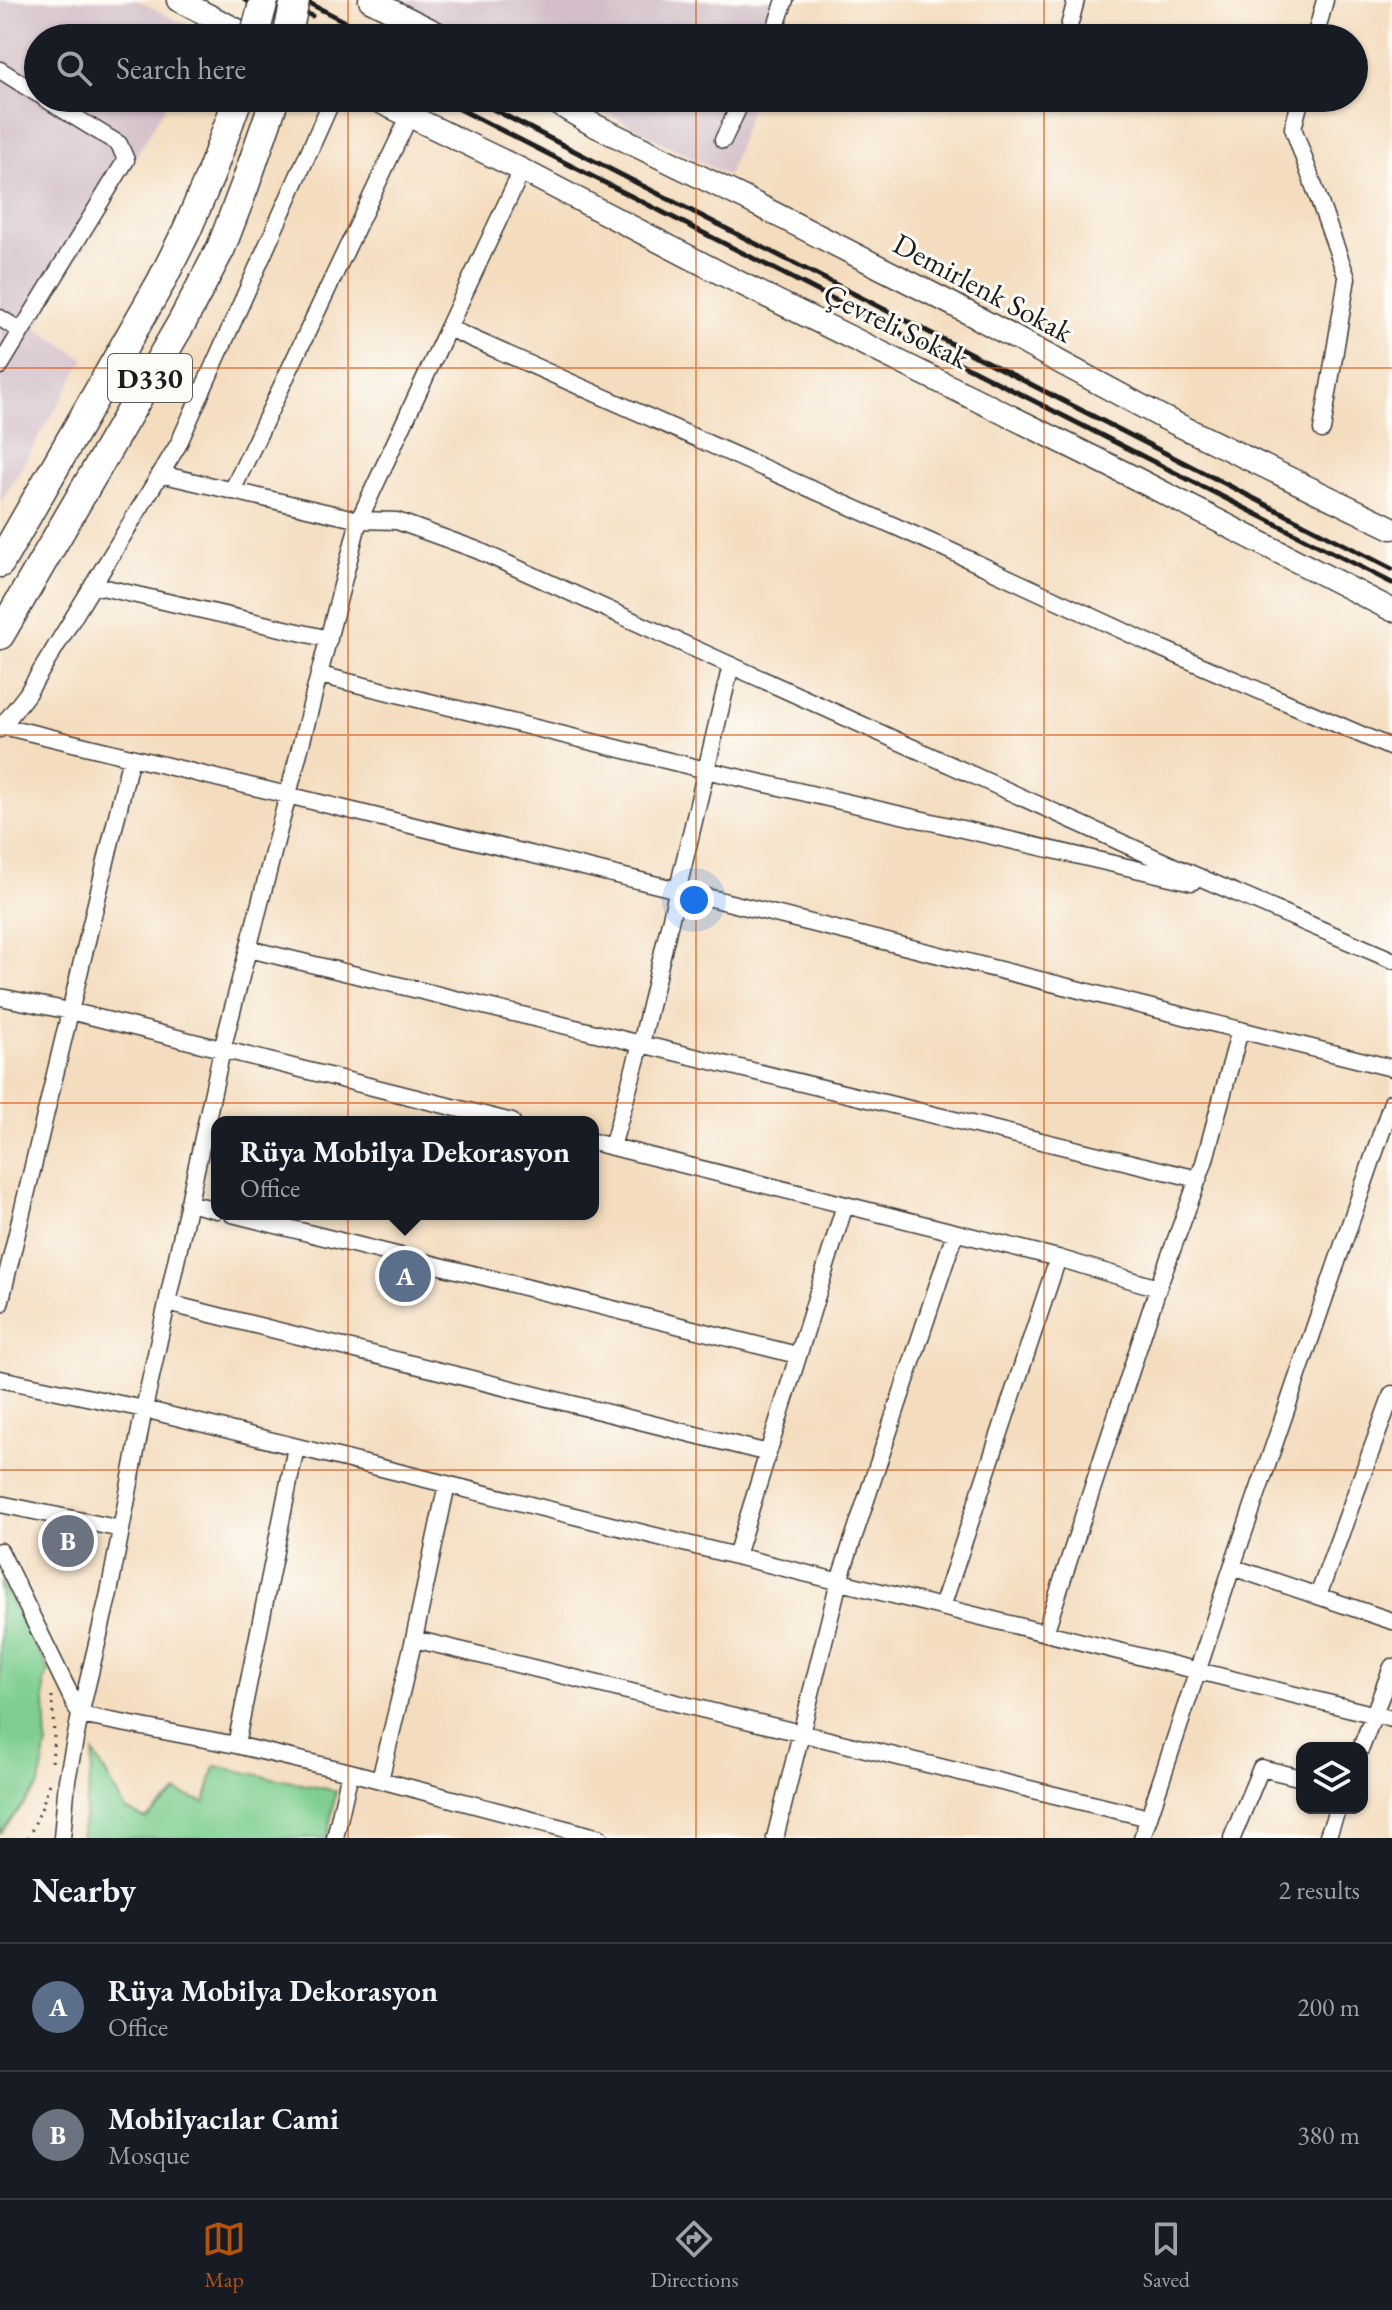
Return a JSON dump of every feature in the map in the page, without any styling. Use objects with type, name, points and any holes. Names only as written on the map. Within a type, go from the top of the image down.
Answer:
[{"type":"highway","points":[[258,24],[264,0]]},
{"type":"highway","points":[[290,24],[295,0]]},
{"type":"highway","name":"D330","points":[[0,563],[161,282],[210,176],[233,112]]},
{"type":"highway","name":"D330","points":[[0,635],[221,248],[271,112]]},
{"type":"street","points":[[178,0],[226,24]]},
{"type":"street","points":[[370,0],[419,24]]},
{"type":"street","points":[[777,24],[785,0]]},
{"type":"street","points":[[1070,24],[1076,0]]},
{"type":"street","points":[[1319,24],[1325,0]]},
{"type":"street","points":[[0,70],[24,85]]},
{"type":"street","points":[[0,366],[126,160],[119,144],[67,112]]},
{"type":"street","points":[[327,112],[178,445],[27,694],[2,728],[679,890],[1392,1068]]},
{"type":"street","name":"Çevreli Sokak","points":[[399,112],[522,170],[724,275],[1125,473],[1392,610]]},
{"type":"street","name":"Demirlenk Sokak","points":[[572,112],[950,303],[1162,417],[1392,528]]},
{"type":"street","points":[[723,140],[736,112]]},
{"type":"street","points":[[1297,112],[1293,128],[1347,278],[1322,430]]},
{"type":"street","points":[[232,491],[409,117]]},
{"type":"street","points":[[62,1838],[65,1794],[80,1715],[109,1593],[144,1409],[222,1050],[359,520],[522,170]]},
{"type":"street","points":[[0,318],[21,331]]},
{"type":"street","points":[[448,328],[944,548],[1156,646],[1392,748]]},
{"type":"street","points":[[160,474],[359,520],[397,521],[477,550],[1392,960]]},
{"type":"street","points":[[93,585],[329,639]]},
{"type":"street","points":[[612,1147],[641,1044],[731,665]]},
{"type":"street","points":[[320,675],[706,770],[1233,891]]},
{"type":"street","points":[[0,1304],[131,757]]},
{"type":"street","points":[[249,949],[1198,1179]]},
{"type":"street","points":[[0,997],[70,1011],[488,1116]]},
{"type":"street","points":[[1045,1633],[1158,1288],[1204,1163],[1240,1030]]},
{"type":"street","points":[[1142,1838],[1392,1102]]},
{"type":"street","points":[[599,1144],[1058,1258],[1158,1288]]},
{"type":"street","points":[[188,1203],[211,1209]]},
{"type":"street","points":[[736,1556],[845,1205]]},
{"type":"street","points":[[256,1220],[797,1355]]},
{"type":"street","points":[[775,1838],[839,1581],[955,1233]]},
{"type":"street","points":[[942,1607],[1058,1258]]},
{"type":"street","points":[[167,1303],[768,1453]]},
{"type":"street","points":[[0,1379],[144,1409],[1392,1719]]},
{"type":"street","points":[[1318,1596],[1392,1394]]},
{"type":"street","points":[[236,1745],[296,1447]]},
{"type":"street","points":[[380,1780],[447,1484]]},
{"type":"street","points":[[0,1504],[121,1529]]},
{"type":"street","points":[[0,1551],[80,1715]]},
{"type":"street","points":[[1232,1567],[1392,1621]]},
{"type":"street","points":[[414,1639],[1149,1818]]},
{"type":"street","points":[[1363,1742],[1392,1667]]},
{"type":"street","points":[[80,1715],[236,1745],[600,1838]]},
{"type":"street","points":[[1232,1838],[1261,1768],[1296,1777]]},
{"type":"street","points":[[335,1838],[350,1772]]},
{"type":"street","points":[[1327,1838],[1336,1814]]},
{"type":"path","points":[[51,1685],[52,1767]]},
{"type":"path","points":[[28,1838],[50,1780]]},
{"type":"shaded area","points":[[0,0],[137,0],[185,24],[24,24],[24,112],[162,112],[36,328],[85,359],[0,504]]},
{"type":"shaded area","points":[[388,0],[787,0],[779,24],[434,24]]},
{"type":"shaded area","points":[[604,112],[749,112],[728,176]]},
{"type":"green space","points":[[0,1581],[49,1671],[44,1681],[47,1744],[39,1786],[0,1833]]},
{"type":"green space","points":[[94,1753],[126,1810],[146,1819],[177,1792],[205,1803],[215,1766],[336,1791],[327,1838],[81,1838]]},
{"type":"railway","points":[[245,0],[292,24]]},
{"type":"railway","points":[[280,0],[312,16]]},
{"type":"railway","points":[[303,0],[350,24]]},
{"type":"railway","points":[[466,112],[1392,583]]},
{"type":"railway","points":[[498,112],[1392,569]]},
{"type":"place","name":"Rüya Mobilya Dekorasyon","points":[[405,1276]]},
{"type":"place","name":"Mobilyacılar Cami","points":[[68,1541]]}]
